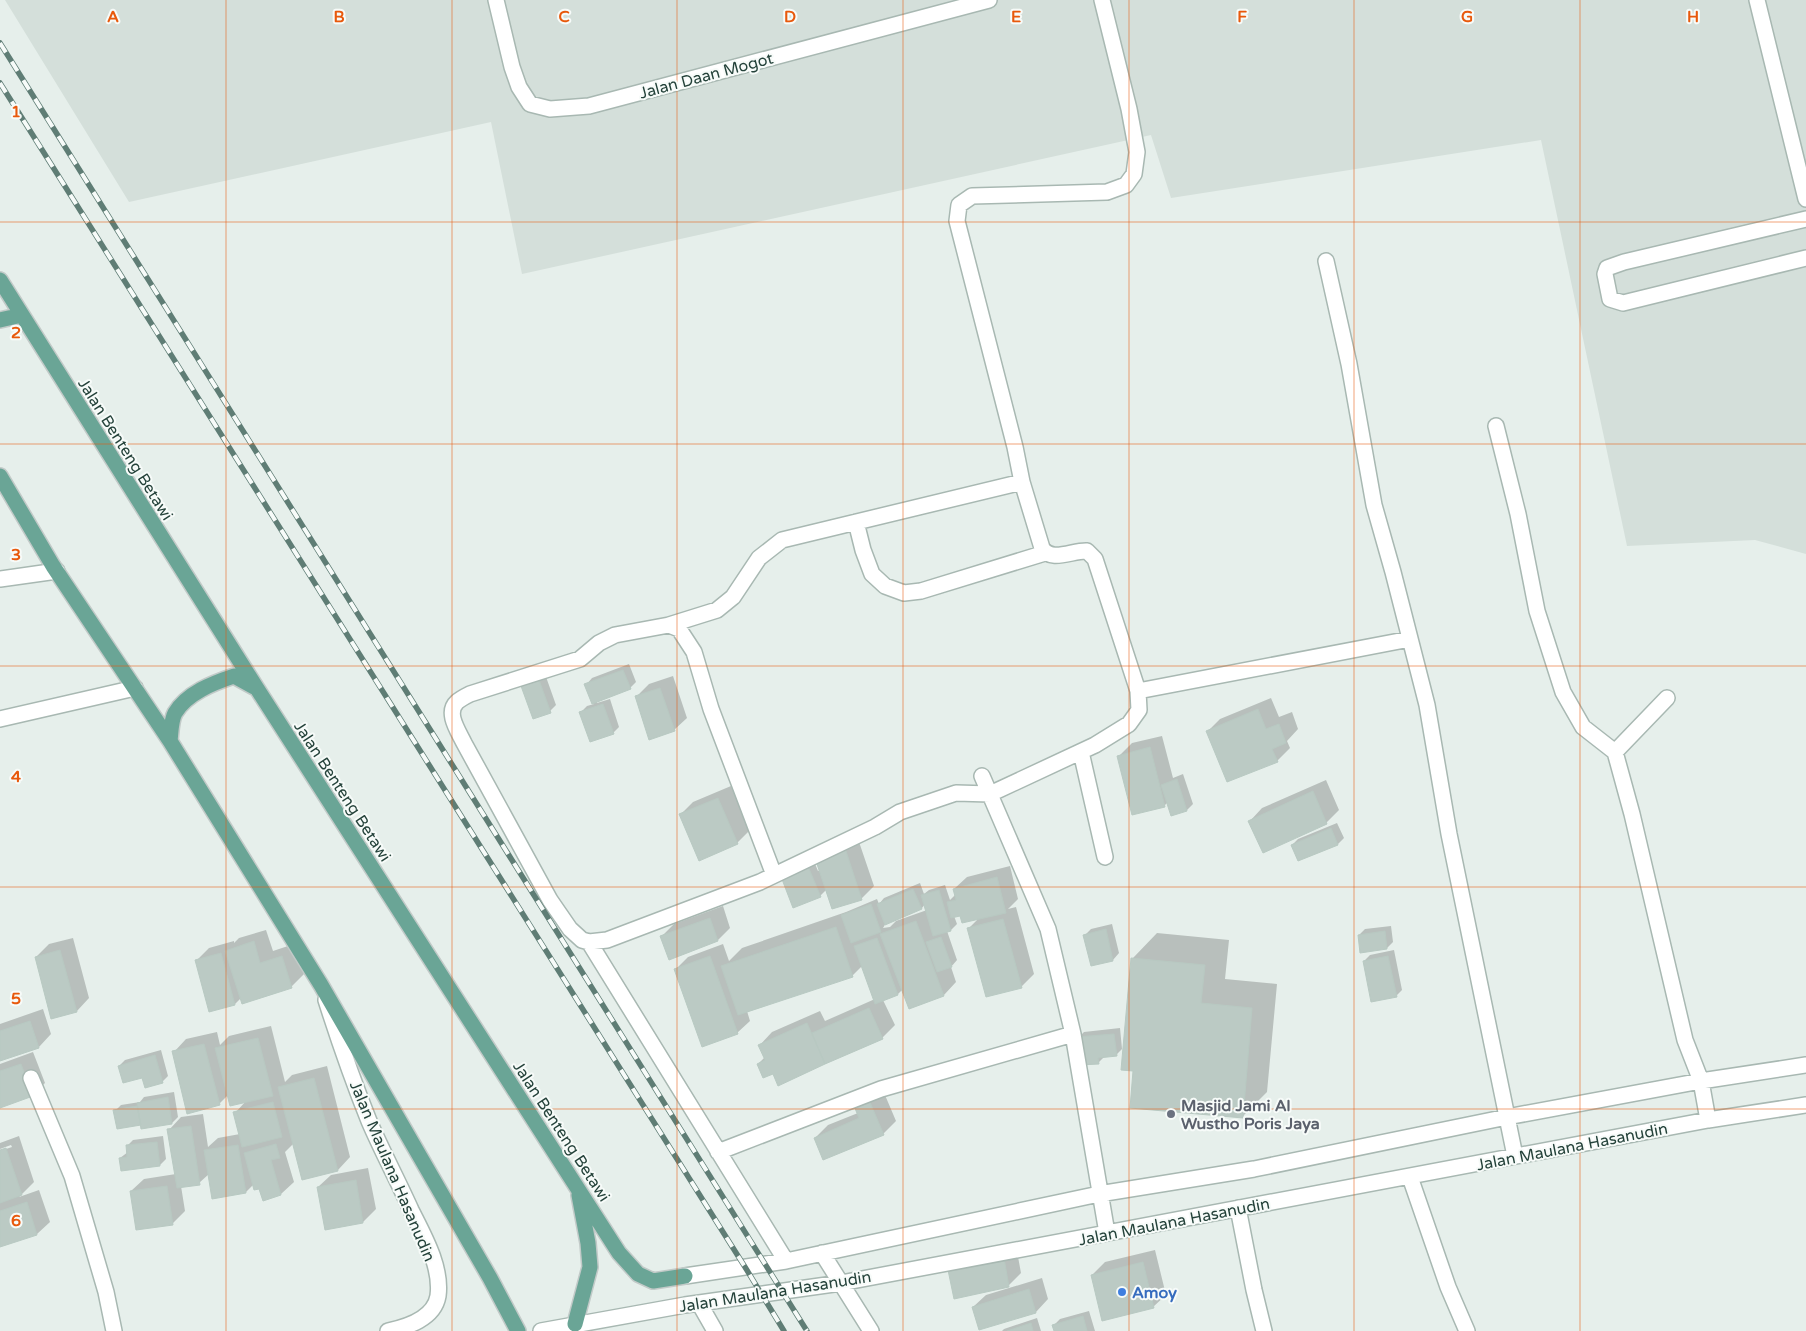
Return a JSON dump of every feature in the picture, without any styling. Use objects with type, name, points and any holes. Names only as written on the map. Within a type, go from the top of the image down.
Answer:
[{"type":"main road","name":"Jalan Benteng Betawi","points":[[0,280],[256,687],[620,1252],[638,1274],[653,1281],[685,1276]]},
{"type":"main road","points":[[0,320],[22,316]]},
{"type":"main road","points":[[0,476],[57,571],[170,741],[321,985],[490,1278],[518,1331]]},
{"type":"main road","points":[[170,741],[174,714],[190,696],[218,681],[234,676],[256,687]]},
{"type":"main road","points":[[575,1324],[590,1267],[588,1243],[577,1186]]},
{"type":"street","name":"Jalan Daan Mogot","points":[[496,0],[512,67],[519,87],[530,104],[550,109],[589,106],[988,0]]},
{"type":"street","points":[[1022,482],[782,540],[759,558],[734,597],[717,610],[669,625],[615,634],[599,643],[580,659],[470,694],[455,704],[452,712],[454,724],[550,900],[570,930],[582,940],[589,942],[607,940],[760,882],[874,828],[900,812],[922,803],[956,793],[990,794],[1096,745],[1128,724],[1139,710],[1138,691],[1095,559],[1087,551],[1052,556],[1042,548],[1022,482],[1015,447],[957,221],[959,206],[972,196],[1107,192],[1126,185],[1134,174],[1137,152],[1129,108],[1102,0]]},
{"type":"street","points":[[1757,0],[1806,199]]},
{"type":"street","points":[[1806,219],[1624,262],[1607,268],[1605,274],[1610,299],[1623,303],[1806,258]]},
{"type":"street","points":[[1326,261],[1349,364],[1374,505],[1427,704],[1448,834],[1515,1156]]},
{"type":"street","points":[[1496,426],[1518,514],[1537,611],[1563,692],[1583,727],[1615,752],[1632,814],[1685,1040],[1701,1081],[1708,1120]]},
{"type":"street","points":[[856,522],[863,550],[872,574],[885,586],[904,593],[921,591],[1046,553]]},
{"type":"street","points":[[0,579],[57,571]]},
{"type":"street","points":[[669,625],[679,629],[694,652],[711,709],[774,875]]},
{"type":"street","points":[[1138,691],[1410,638]]},
{"type":"street","points":[[0,719],[135,688]]},
{"type":"street","points":[[1615,752],[1667,698]]},
{"type":"street","points":[[1081,752],[1105,857]]},
{"type":"street","points":[[982,776],[1048,930],[1073,1034],[1107,1233]]},
{"type":"street","points":[[589,942],[786,1261]]},
{"type":"street","name":"Jalan Maulana Hasanudin","points":[[321,985],[341,1048],[370,1123],[427,1243],[438,1276],[438,1298],[431,1311],[417,1322],[388,1331]]},
{"type":"street","points":[[718,1152],[881,1089],[1073,1034]]},
{"type":"street","name":"Jalan Maulana Hasanudin","points":[[685,1276],[786,1261],[1099,1194],[1254,1169],[1505,1110],[1806,1064]]},
{"type":"street","points":[[31,1078],[72,1176],[106,1292],[114,1331]]},
{"type":"street","name":"Jalan Maulana Hasanudin","points":[[541,1331],[699,1303],[841,1282],[1708,1120],[1806,1104]]},
{"type":"street","points":[[1410,1176],[1448,1287],[1467,1331]]},
{"type":"street","points":[[1238,1208],[1264,1331]]},
{"type":"street","points":[[822,1253],[871,1331]]},
{"type":"street","points":[[699,1303],[715,1331]]},
{"type":"shaded area","points":[[5,0],[1806,0],[1806,554],[1755,540],[1627,546],[1541,140],[1171,198],[1151,135],[522,274],[491,122],[129,202]]},
{"type":"building","points":[[623,670],[631,689],[592,704],[584,684]]},
{"type":"building","points":[[539,680],[551,713],[533,719],[521,686]]},
{"type":"building","points":[[660,688],[675,731],[649,740],[635,696]]},
{"type":"building","points":[[603,704],[614,734],[590,742],[579,712]]},
{"type":"building","points":[[1258,709],[1266,729],[1279,724],[1286,743],[1272,749],[1278,762],[1227,782],[1206,731]]},
{"type":"building","points":[[1150,747],[1165,807],[1132,815],[1117,756]]},
{"type":"building","points":[[1177,779],[1187,811],[1171,816],[1161,785]]},
{"type":"building","points":[[1313,791],[1327,824],[1263,853],[1248,821]]},
{"type":"building","points":[[718,798],[738,844],[699,861],[679,814]]},
{"type":"building","points":[[1331,828],[1338,845],[1298,861],[1291,845]]},
{"type":"building","points":[[845,848],[862,900],[832,909],[815,858]]},
{"type":"building","points":[[807,864],[821,897],[793,908],[780,874]]},
{"type":"building","points":[[997,877],[1006,913],[962,923],[960,916],[951,918],[947,902],[956,900],[953,889]]},
{"type":"building","points":[[913,889],[922,909],[885,925],[877,904]]},
{"type":"building","points":[[939,890],[951,931],[933,936],[921,895]]},
{"type":"building","points":[[871,904],[881,932],[851,943],[841,915]]},
{"type":"building","points":[[710,918],[718,941],[669,960],[660,936]]},
{"type":"building","points":[[1003,919],[1022,988],[986,997],[967,928]]},
{"type":"building","points":[[916,921],[944,996],[909,1009],[880,934]]},
{"type":"building","points":[[836,927],[853,977],[738,1015],[721,966]]},
{"type":"building","points":[[1106,929],[1113,961],[1091,966],[1083,935]]},
{"type":"building","points":[[1385,931],[1387,949],[1360,953],[1358,935]]},
{"type":"building","points":[[941,937],[952,967],[937,972],[926,942]]},
{"type":"building","points":[[877,938],[898,995],[875,1004],[854,946]]},
{"type":"building","points":[[254,941],[260,963],[282,956],[292,988],[242,1004],[225,951]]},
{"type":"building","points":[[60,950],[77,1012],[51,1019],[35,957]]},
{"type":"building","points":[[221,953],[235,1005],[209,1012],[195,960]]},
{"type":"building","points":[[710,956],[738,1034],[702,1047],[674,969]]},
{"type":"building","points":[[1388,956],[1397,997],[1371,1002],[1363,961]]},
{"type":"building","points":[[1131,958],[1205,965],[1201,1003],[1252,1008],[1243,1118],[1130,1108],[1133,1071],[1121,1070]]},
{"type":"building","points":[[869,1008],[883,1039],[825,1064],[812,1033]]},
{"type":"building","points":[[30,1021],[39,1048],[0,1061],[0,1031]]},
{"type":"building","points":[[807,1023],[825,1064],[778,1086],[773,1074],[763,1078],[757,1064],[765,1060],[758,1045]]},
{"type":"building","points":[[1114,1034],[1117,1056],[1098,1058],[1099,1064],[1079,1065],[1076,1037]]},
{"type":"building","points":[[258,1038],[273,1096],[230,1106],[215,1048]]},
{"type":"building","points":[[204,1044],[220,1105],[187,1114],[172,1051]]},
{"type":"building","points":[[155,1055],[163,1083],[145,1088],[142,1078],[123,1083],[118,1066]]},
{"type":"building","points":[[21,1064],[33,1096],[0,1108],[0,1071]]},
{"type":"building","points":[[314,1078],[338,1171],[302,1180],[278,1087]]},
{"type":"building","points":[[168,1097],[172,1124],[141,1129],[137,1103]]},
{"type":"building","points":[[869,1100],[884,1135],[823,1160],[814,1138],[859,1118],[854,1106]]},
{"type":"building","points":[[273,1102],[282,1137],[242,1147],[233,1112]]},
{"type":"building","points":[[137,1106],[141,1125],[117,1129],[113,1110]]},
{"type":"building","points":[[191,1126],[200,1185],[177,1188],[167,1129]]},
{"type":"building","points":[[157,1142],[160,1166],[121,1171],[119,1158],[127,1157],[126,1145]]},
{"type":"building","points":[[276,1144],[280,1158],[271,1160],[281,1195],[263,1201],[259,1189],[254,1190],[244,1153]]},
{"type":"building","points":[[238,1145],[246,1193],[212,1199],[204,1150]]},
{"type":"building","points":[[6,1148],[22,1195],[0,1203],[0,1150]]},
{"type":"building","points":[[356,1180],[363,1223],[325,1230],[317,1187]]},
{"type":"building","points":[[167,1186],[173,1225],[136,1230],[130,1191]]},
{"type":"building","points":[[27,1202],[37,1235],[0,1247],[0,1211]]},
{"type":"building","points":[[1004,1258],[1009,1287],[954,1299],[948,1270]]},
{"type":"building","name":"Amoy","points":[[1143,1262],[1154,1308],[1102,1321],[1091,1275]]},
{"type":"building","points":[[1029,1289],[1036,1313],[979,1330],[972,1307]]},
{"type":"building","points":[[1083,1316],[1087,1331],[1054,1331],[1052,1325]]},
{"type":"building","points":[[1031,1323],[1033,1331],[1007,1331]]},
{"type":"railway","points":[[0,43],[807,1331]]},
{"type":"railway","points":[[0,83],[784,1331]]},
{"type":"place","name":"Masjid Jami Al Wustho Poris Jaya","points":[[1171,1114]]},
{"type":"place","name":"Amoy","points":[[1122,1292]]}]
